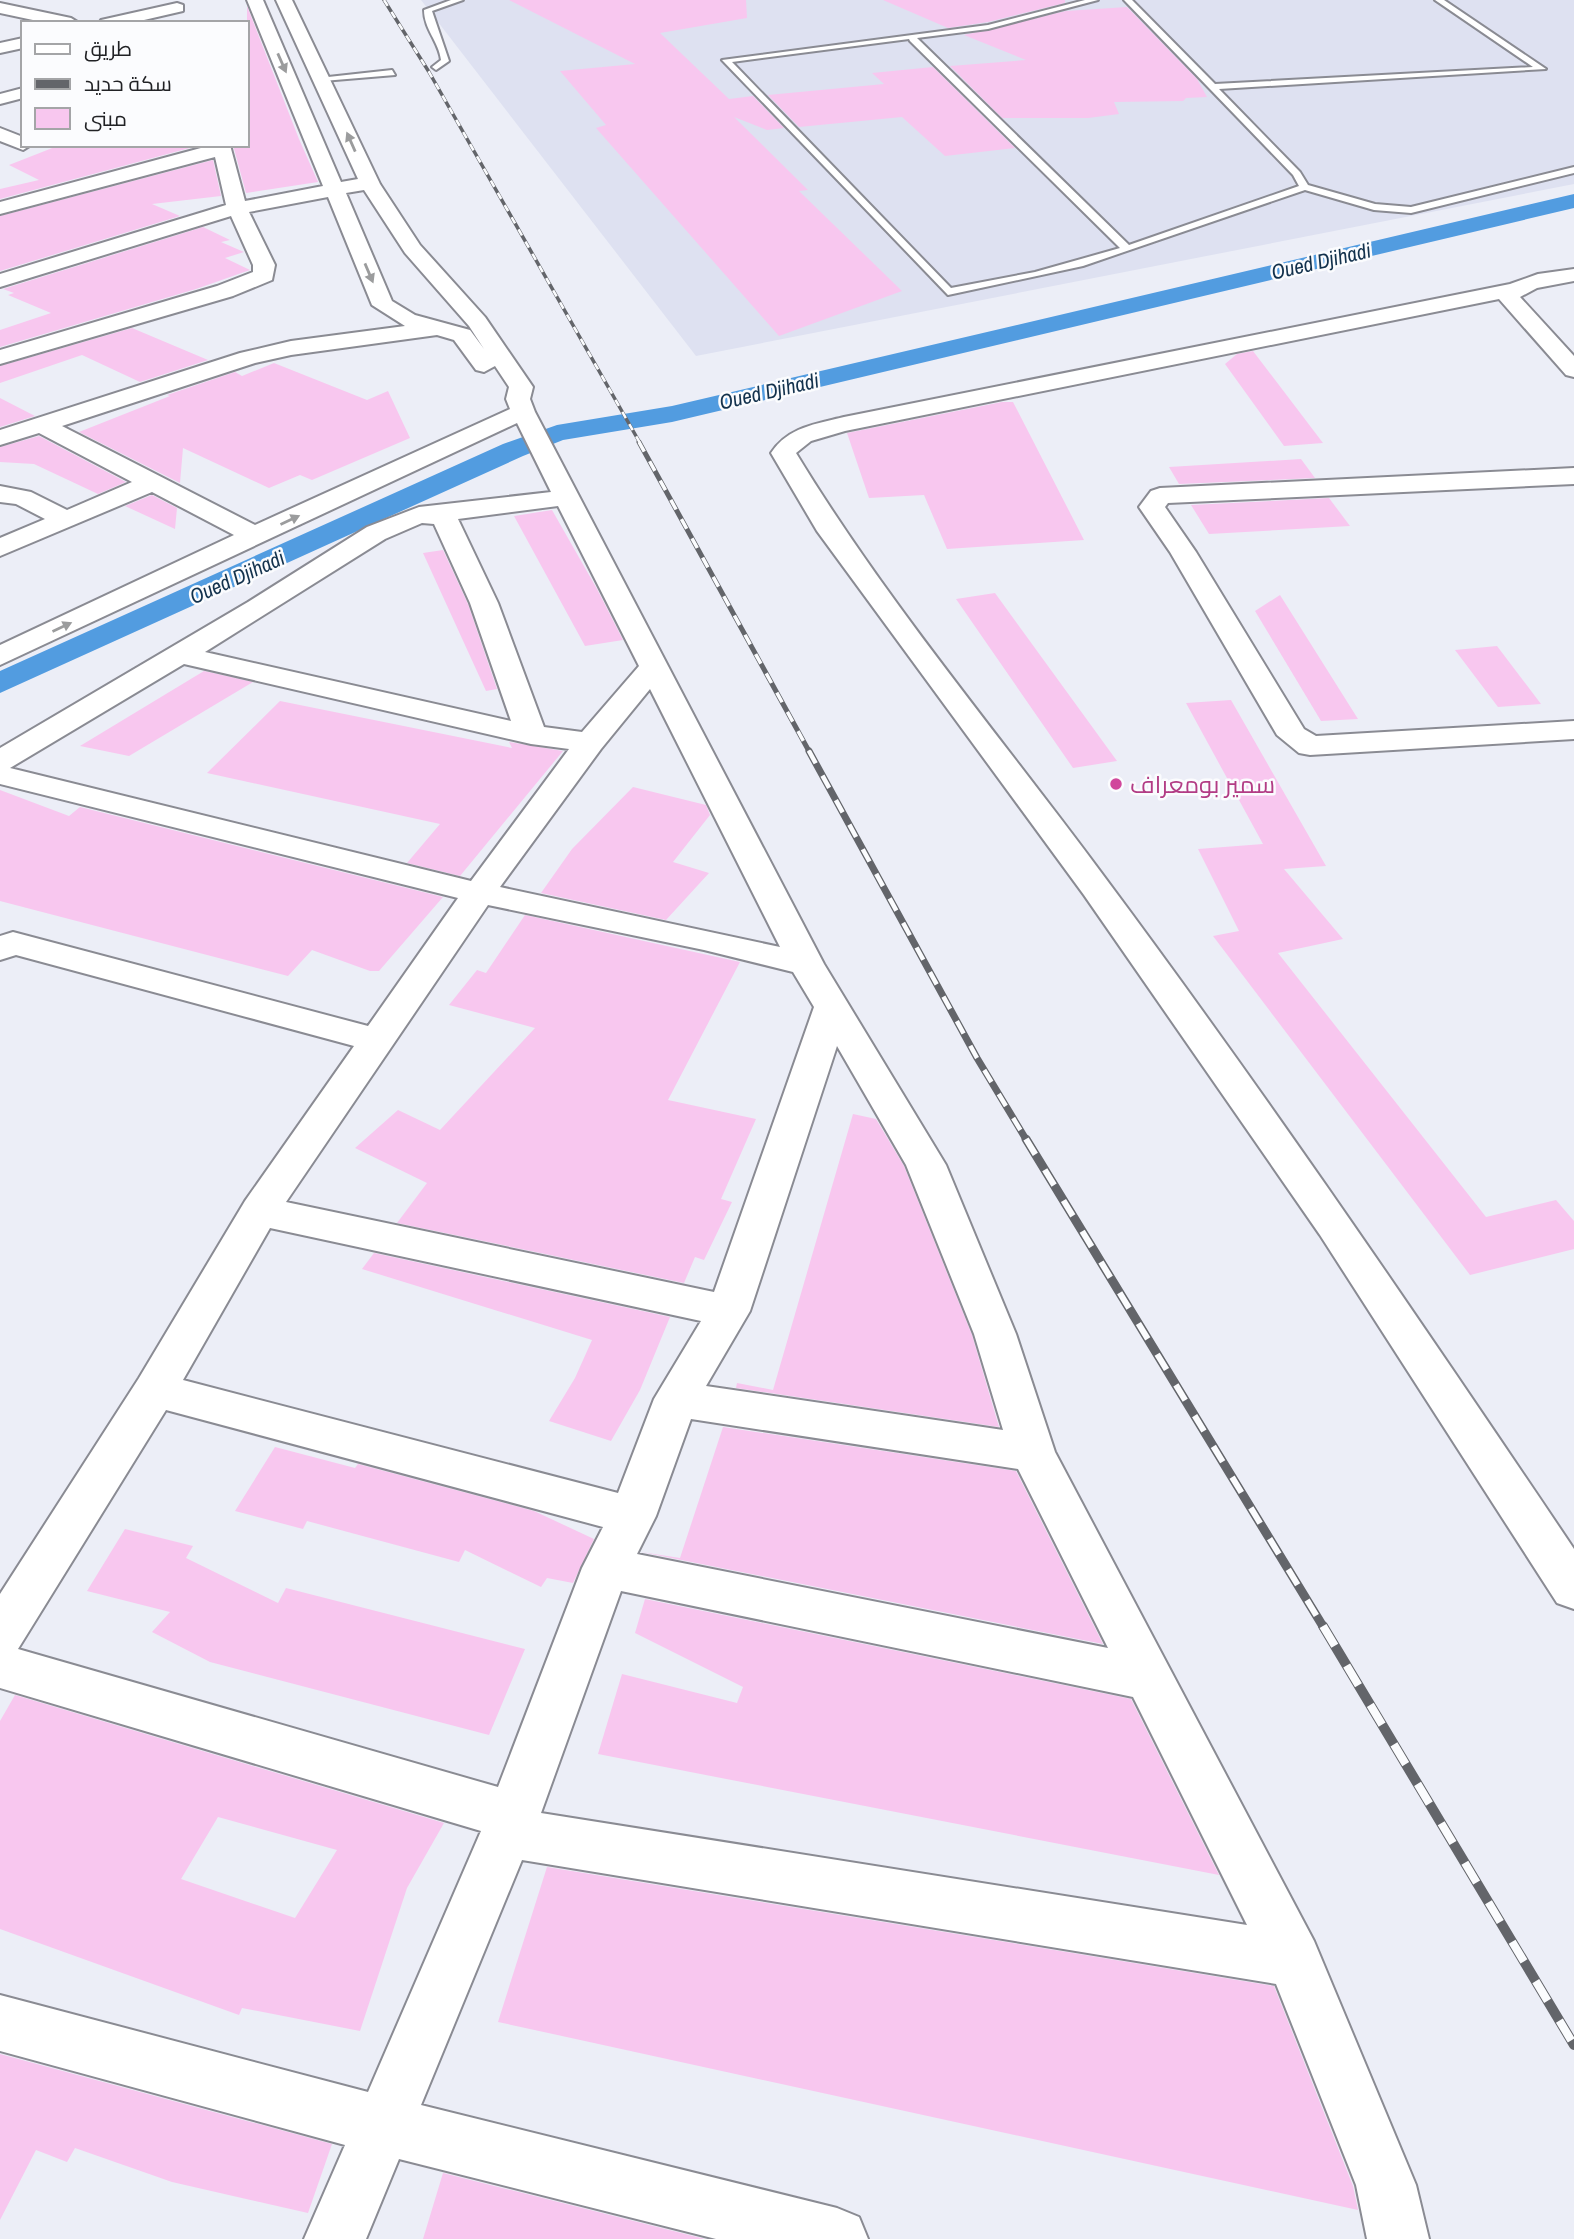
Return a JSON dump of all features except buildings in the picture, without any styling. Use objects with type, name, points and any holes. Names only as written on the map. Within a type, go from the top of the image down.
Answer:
[{"type":"street","points":[[255,0],[264,37],[334,189],[383,305],[397,316],[467,338],[499,390],[529,422],[806,964],[926,1166],[995,1334],[1033,1453],[1294,1960],[1386,2185],[1398,2239]]},
{"type":"street","points":[[284,0],[323,78],[370,184],[412,249],[477,322],[521,387],[529,422]]},
{"type":"street","points":[[0,8],[62,21]]},
{"type":"street","points":[[118,21],[178,10]]},
{"type":"street","points":[[264,37],[298,32]]},
{"type":"street","points":[[0,48],[21,43]]},
{"type":"street","points":[[0,99],[21,94]]},
{"type":"street","points":[[0,134],[21,143]]},
{"type":"street","points":[[0,150],[21,145]]},
{"type":"street","points":[[0,208],[222,147],[237,208],[264,265],[264,275],[259,279],[0,356]]},
{"type":"street","points":[[0,281],[237,208],[370,184]]},
{"type":"street","points":[[1574,275],[1537,281],[1513,290],[844,424],[806,434],[790,443],[783,453],[826,525],[1096,888],[1334,1225],[1574,1589]]},
{"type":"street","points":[[1513,290],[1508,297],[1515,308],[1574,370]]},
{"type":"street","points":[[0,439],[248,358],[291,348],[477,322]]},
{"type":"street","points":[[37,611],[244,530],[480,429],[529,422]]},
{"type":"street","points":[[41,425],[244,530]]},
{"type":"street","points":[[1574,476],[1160,496],[1152,507],[1183,552],[1292,735],[1310,746],[1574,730]]},
{"type":"street","points":[[0,548],[152,483]]},
{"type":"street","points":[[0,494],[22,497],[67,520]]},
{"type":"street","points":[[0,761],[176,654],[258,608],[376,533],[419,515],[569,497]]},
{"type":"street","points":[[430,514],[442,517],[449,525],[479,586],[505,651],[531,735]]},
{"type":"street","points":[[0,656],[244,530]]},
{"type":"street","points":[[176,654],[531,735],[590,742]]},
{"type":"street","points":[[0,1636],[155,1390],[259,1211],[479,893],[590,742],[654,666]]},
{"type":"street","points":[[0,775],[479,893],[704,939],[806,964]]},
{"type":"street","points":[[4,944],[376,1040]]},
{"type":"street","points":[[335,2239],[510,1824],[606,1568],[633,1516],[676,1399],[729,1311],[831,1008]]},
{"type":"street","points":[[259,1211],[729,1311]]},
{"type":"street","points":[[155,1390],[633,1516]]},
{"type":"street","points":[[676,1399],[1033,1453]]},
{"type":"street","points":[[606,1568],[1149,1678]]},
{"type":"street","points":[[0,1665],[510,1824],[1294,1960]]},
{"type":"street","points":[[0,2023],[382,2125],[837,2239]]},
{"type":"lane","points":[[436,68],[446,61],[446,51],[427,20],[428,10],[459,0]]},
{"type":"lane","points":[[1094,0],[988,27],[913,38],[768,52],[726,60],[948,292],[1004,284],[1126,248],[1292,194],[1304,187]]},
{"type":"lane","points":[[1129,0],[1297,174],[1304,187],[1374,207],[1411,210],[1574,170]]},
{"type":"lane","points":[[1211,87],[1542,69],[1439,0]]},
{"type":"lane","points":[[913,38],[1126,248]]},
{"type":"lane","points":[[323,78],[392,73]]},
{"type":"shaded area","points":[[421,0],[1574,0],[1574,184],[696,356]]},
{"type":"waterway","name":"Oued Djihadi","points":[[0,683],[513,450],[557,433],[672,414],[1574,201]]},
{"type":"railway","points":[[384,0],[429,72],[640,443]]},
{"type":"railway","points":[[639,442],[810,753]]},
{"type":"railway","points":[[809,751],[977,1058],[1027,1141]]},
{"type":"railway","points":[[1026,1139],[1324,1628]]},
{"type":"railway","points":[[1323,1626],[1574,2045]]},
{"type":"place","name":"سمير بومعراف","points":[[1116,784]]}]
